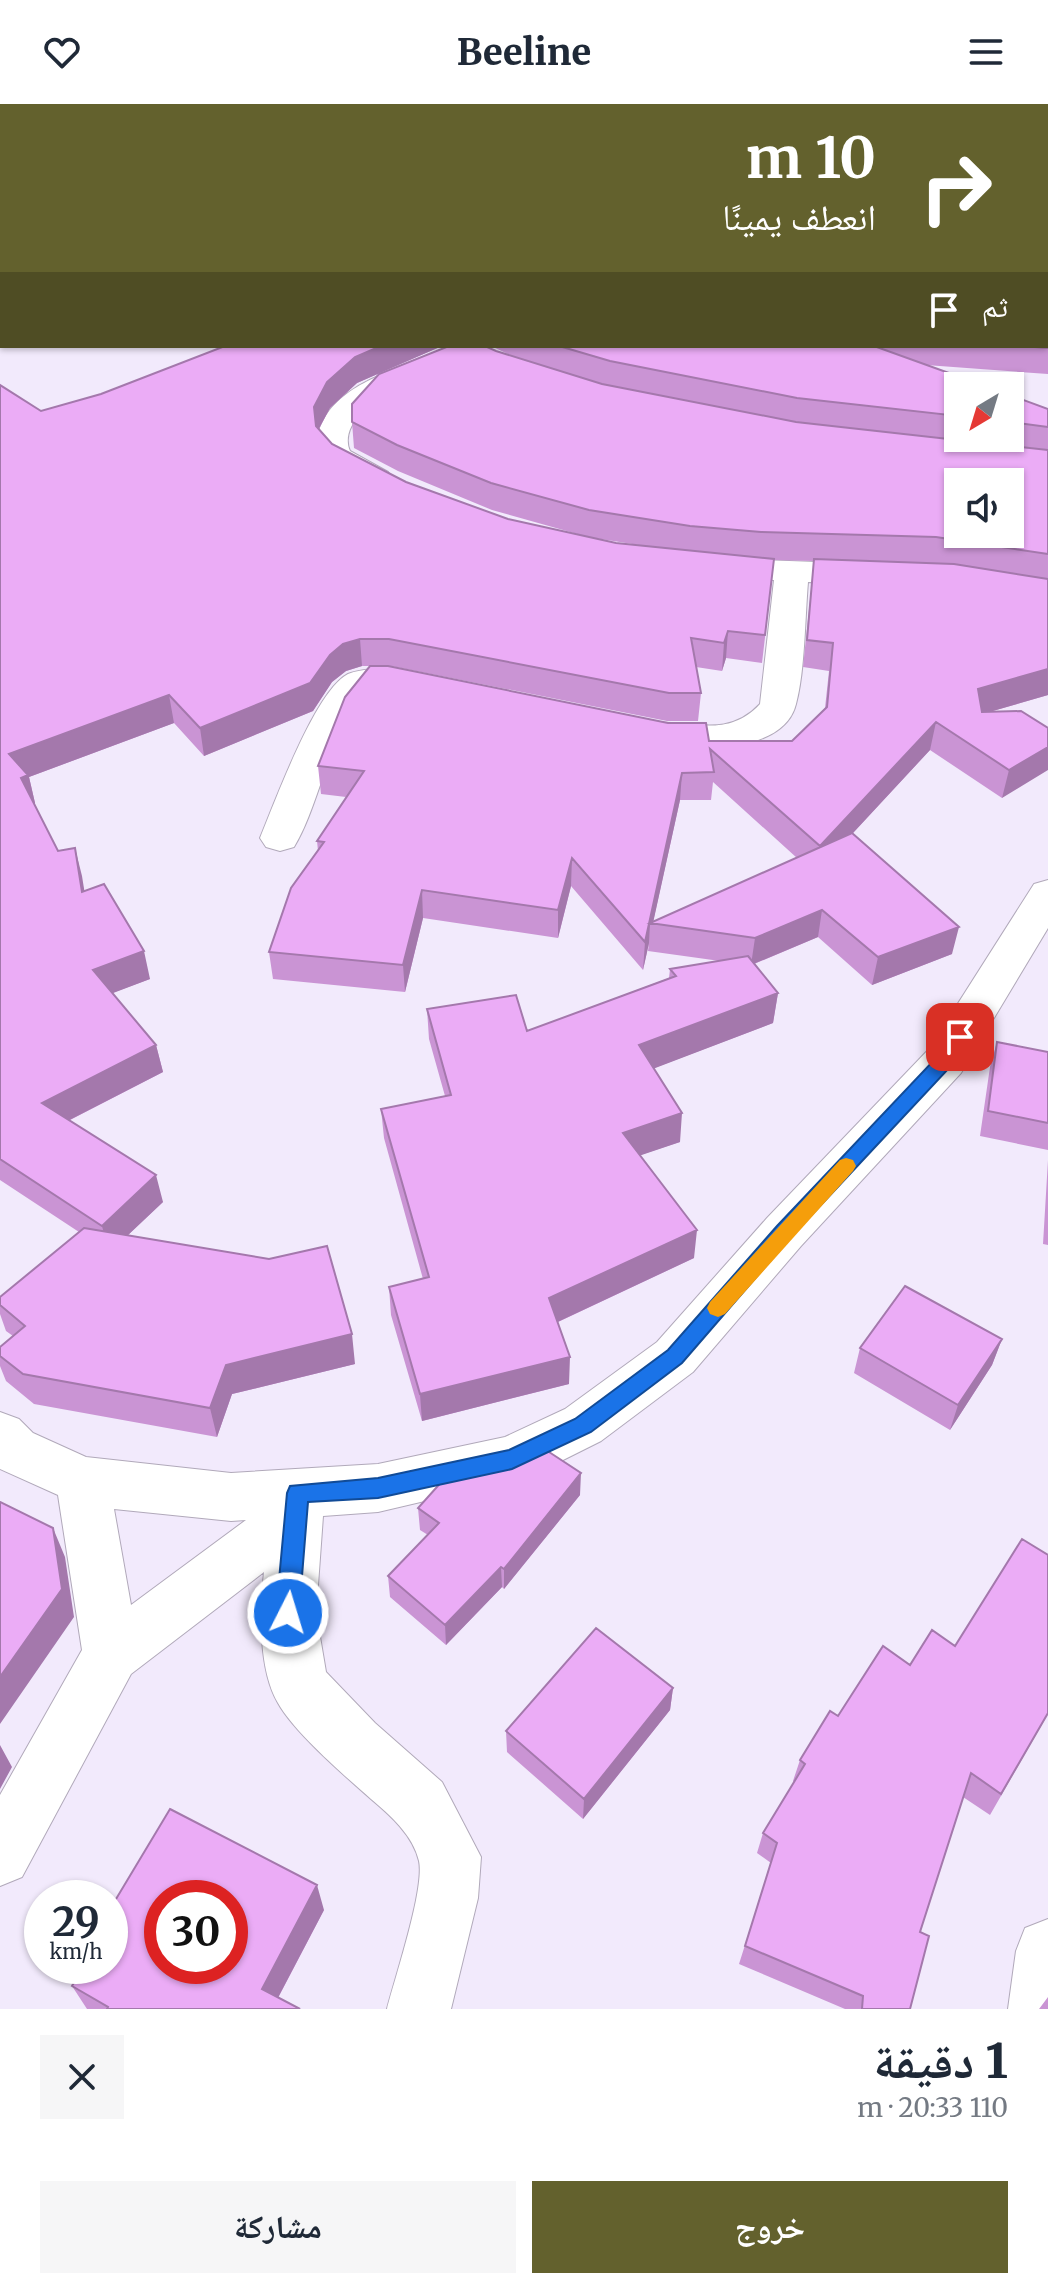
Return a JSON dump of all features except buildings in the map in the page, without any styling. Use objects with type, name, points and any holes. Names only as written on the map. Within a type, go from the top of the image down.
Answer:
[{"type":"street","points":[[400,491],[339,456],[332,448],[332,433],[356,402],[369,391],[427,367]]},
{"type":"street","points":[[689,566],[792,573],[901,575]]},
{"type":"street","points":[[613,726],[667,736],[732,736],[760,726],[778,706],[792,573]]},
{"type":"street","points":[[280,838],[330,720],[345,695],[359,682],[390,680],[437,689]]},
{"type":"street","points":[[0,1435],[14,1450],[82,1481],[297,1504],[512,1459],[583,1425],[675,1357],[784,1232],[945,1061],[1048,894]]},
{"type":"street","points":[[82,1481],[111,1654]]},
{"type":"street","points":[[0,1855],[111,1654],[297,1504]]},
{"type":"street","points":[[297,1504],[288,1613],[299,1685],[354,1744],[421,1803],[450,1857],[447,1898],[419,2009]]},
{"type":"street","points":[[1040,2009],[1048,1951]]},
{"type":"slow traffic","points":[[718,1308],[846,1166]]},
{"type":"route","points":[[288,1613],[298,1493],[378,1488],[512,1459],[583,1425],[675,1357],[784,1232],[945,1061],[960,1037]]}]
